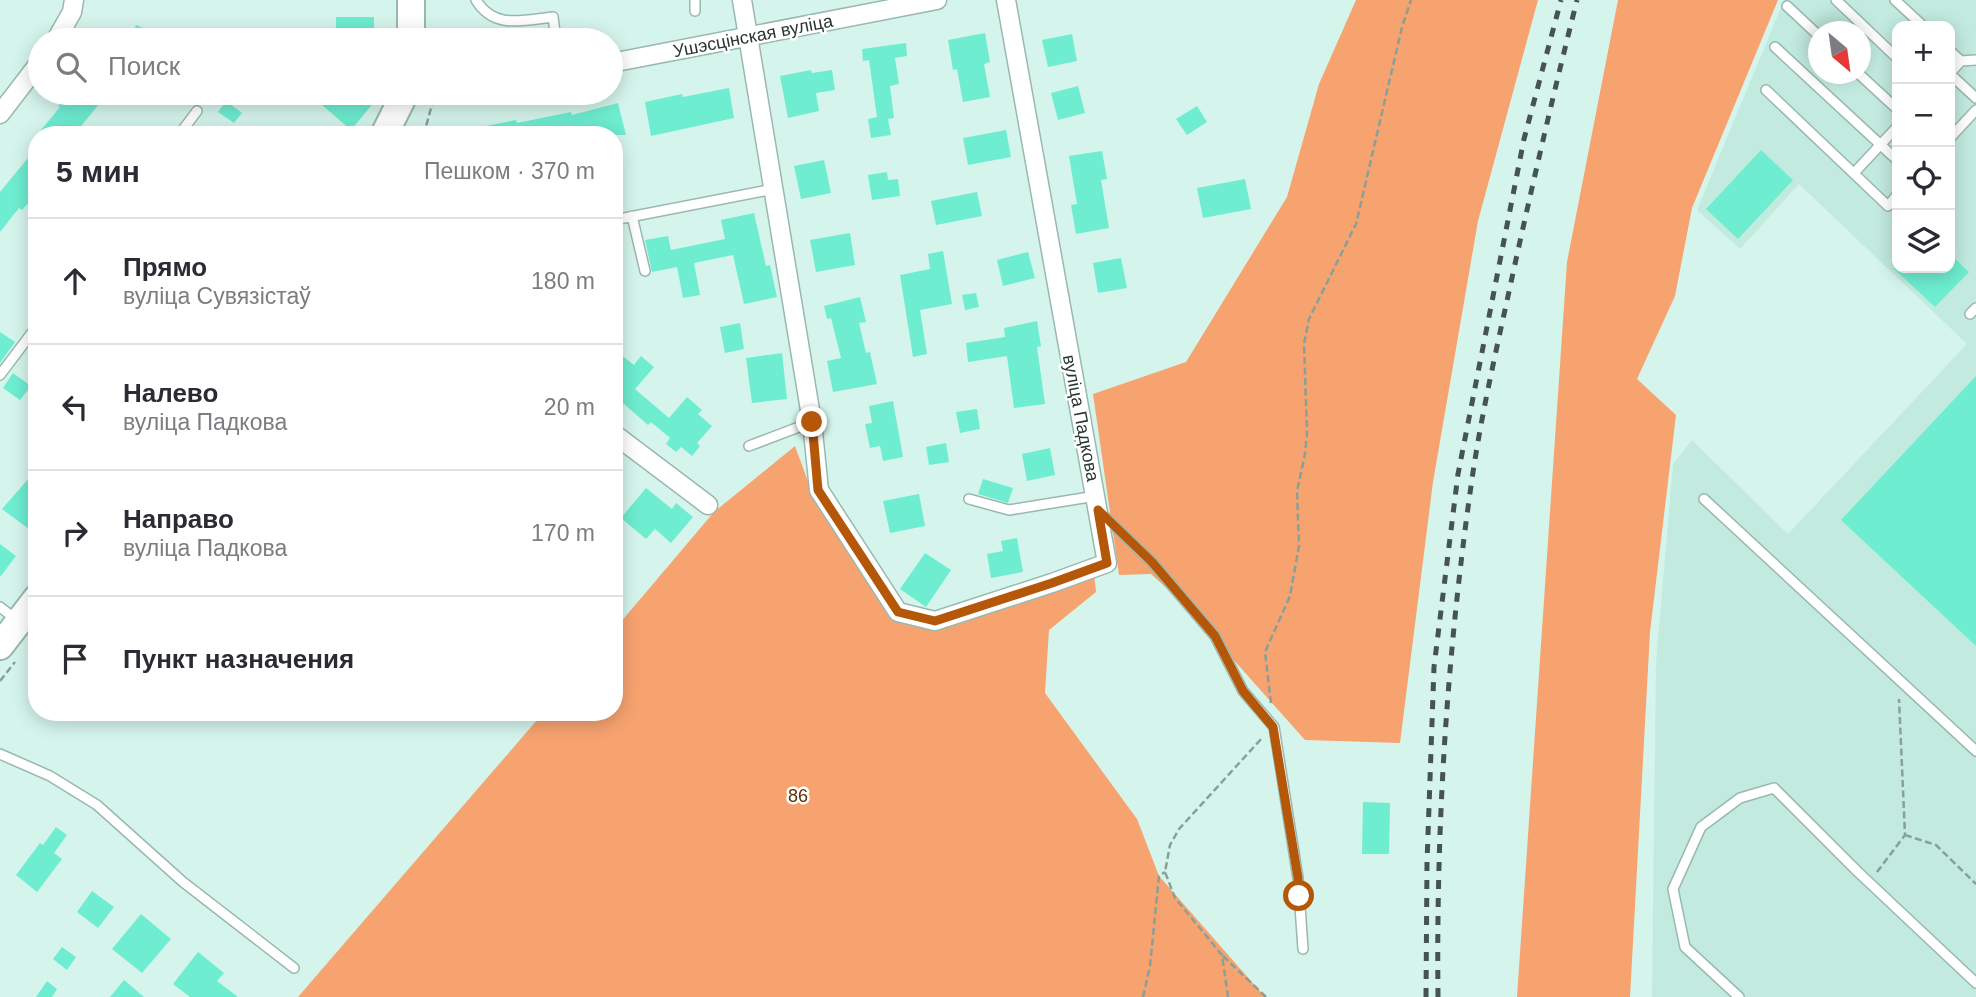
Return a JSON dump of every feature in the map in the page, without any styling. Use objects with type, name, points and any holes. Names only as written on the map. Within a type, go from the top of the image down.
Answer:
[{"type":"street","points":[[63,28],[72,12],[74,0]]},
{"type":"street","points":[[411,0],[411,28]]},
{"type":"street","name":"вуліца Падкова","points":[[743,0],[812,422],[818,490],[898,612],[935,621],[1107,563],[1006,0]]},
{"type":"street","name":"Ушэсцінская вуліца","points":[[623,61],[937,0]]},
{"type":"street","points":[[0,114],[28,78]]},
{"type":"street","points":[[388,126],[399,105]]},
{"type":"street","points":[[623,441],[708,505]]},
{"type":"street","points":[[0,646],[9,614],[28,603]]},
{"type":"lane","points":[[475,0],[483,12],[508,22],[553,17],[554,28]]},
{"type":"lane","points":[[695,0],[695,10]]},
{"type":"lane","points":[[1836,0],[1892,53]]},
{"type":"lane","points":[[1895,0],[1918,21]]},
{"type":"lane","points":[[1787,6],[1808,26]]},
{"type":"lane","points":[[1775,47],[1892,155]]},
{"type":"lane","points":[[1955,56],[1961,61]]},
{"type":"lane","points":[[1955,68],[1961,61],[1976,60]]},
{"type":"lane","points":[[1955,79],[1976,98]]},
{"type":"lane","points":[[1870,84],[1892,104]]},
{"type":"lane","points":[[1766,90],[1888,206],[1892,201]]},
{"type":"lane","points":[[1955,133],[1976,110]]},
{"type":"lane","points":[[186,126],[197,111]]},
{"type":"lane","points":[[1854,173],[1892,133]]},
{"type":"lane","points":[[623,218],[774,189]]},
{"type":"lane","points":[[632,216],[645,271]]},
{"type":"lane","points":[[0,375],[28,338]]},
{"type":"lane","points":[[749,446],[812,422]]},
{"type":"lane","points":[[969,499],[1009,510],[1097,503],[1215,636],[1243,691],[1273,727],[1298,878],[1303,949]]},
{"type":"lane","points":[[1704,499],[1976,751]]},
{"type":"lane","points":[[0,754],[50,776],[97,805],[183,882],[294,968]]},
{"type":"lane","points":[[1739,997],[1685,947],[1673,889],[1701,827],[1740,798],[1774,788],[1869,884],[1976,983]]},
{"type":"path","points":[[1266,997],[1222,955],[1175,898],[1165,872],[1170,845],[1178,829],[1273,727],[1265,652],[1290,596],[1299,546],[1297,491],[1307,433],[1304,344],[1309,319],[1356,224],[1402,27],[1411,0]]},
{"type":"path","points":[[426,126],[432,105]]},
{"type":"path","points":[[1869,884],[1905,835],[1898,680]]},
{"type":"path","points":[[1905,835],[1936,845],[1976,884]]},
{"type":"path","points":[[1143,997],[1150,966],[1159,876],[1165,872]]},
{"type":"path","points":[[1222,955],[1228,997]]},
{"type":"shaded area","points":[[1784,0],[1976,0],[1976,997],[1652,997],[1656,663],[1673,464],[1692,440],[1788,534],[1967,344],[1892,273],[1955,273],[1955,21],[1892,21],[1892,273],[1799,184],[1740,249],[1697,210]]},
{"type":"green space","points":[[1356,0],[1538,0],[1478,221],[1433,482],[1400,743],[1305,740],[1183,603],[1151,574],[1119,575],[1093,394],[1186,362],[1287,197],[1319,84]]},
{"type":"green space","points":[[1618,0],[1778,0],[1692,208],[1675,296],[1637,379],[1676,415],[1650,632],[1630,997],[1517,997],[1567,262]]},
{"type":"green space","name":"86","points":[[795,446],[813,495],[889,617],[934,629],[1094,573],[1096,592],[1049,630],[1045,693],[1137,819],[1159,876],[1265,997],[298,997],[536,721],[623,721],[623,619],[714,512]]},
{"type":"building","points":[[336,17],[374,17],[374,28],[336,28]]},
{"type":"building","points":[[985,33],[990,62],[984,64],[990,97],[963,102],[957,69],[953,70],[948,40]]},
{"type":"building","points":[[1072,34],[1077,61],[1048,67],[1042,40]]},
{"type":"building","points":[[906,43],[907,56],[895,58],[899,84],[890,86],[894,118],[888,119],[891,135],[871,138],[868,119],[877,117],[869,60],[863,61],[862,49]]},
{"type":"building","points":[[811,70],[812,73],[832,70],[835,90],[816,93],[819,111],[788,118],[780,76]]},
{"type":"building","points":[[1078,86],[1085,113],[1058,120],[1051,93]]},
{"type":"building","points":[[729,88],[734,118],[651,136],[645,102]]},
{"type":"building","points":[[98,105],[81,126],[44,126],[60,107],[58,106]]},
{"type":"building","points":[[223,105],[231,105],[242,113],[234,123],[218,112]]},
{"type":"building","points":[[322,105],[372,105],[354,126],[346,126]]},
{"type":"building","points":[[618,105],[626,135],[623,135],[623,126],[486,126],[571,112],[572,115]]},
{"type":"building","points":[[1197,106],[1207,122],[1187,135],[1176,119]]},
{"type":"building","points":[[1006,130],[1011,157],[968,165],[963,138]]},
{"type":"building","points":[[1761,150],[1793,180],[1738,239],[1706,209]]},
{"type":"building","points":[[1102,151],[1107,179],[1101,180],[1109,228],[1076,234],[1071,205],[1077,204],[1069,156]]},
{"type":"building","points":[[28,158],[28,203],[22,210],[19,208],[0,232],[0,192]]},
{"type":"building","points":[[824,160],[831,193],[801,199],[794,166]]},
{"type":"building","points":[[887,172],[888,180],[898,179],[900,196],[872,200],[868,175]]},
{"type":"building","points":[[1245,179],[1251,209],[1203,218],[1197,188]]},
{"type":"building","points":[[977,192],[982,216],[936,225],[931,201]]},
{"type":"building","points":[[754,213],[766,266],[770,265],[777,297],[744,304],[733,255],[694,263],[700,295],[683,298],[677,267],[652,272],[645,240],[668,236],[671,250],[725,239],[721,220]]},
{"type":"building","points":[[850,233],[855,265],[816,272],[810,240]]},
{"type":"building","points":[[943,251],[952,304],[920,310],[927,354],[913,357],[900,275],[930,269],[928,254]]},
{"type":"building","points":[[1028,252],[1035,278],[1003,286],[997,260]]},
{"type":"building","points":[[1121,258],[1127,288],[1098,293],[1093,263]]},
{"type":"building","points":[[1955,259],[1969,272],[1935,307],[1898,273],[1955,273]]},
{"type":"building","points":[[976,293],[979,307],[965,310],[962,295]]},
{"type":"building","points":[[860,297],[866,322],[859,323],[866,353],[870,352],[877,384],[833,392],[827,361],[841,358],[831,318],[827,319],[824,306]]},
{"type":"building","points":[[1037,321],[1041,346],[1037,347],[1045,404],[1014,408],[1007,356],[968,362],[966,343],[1005,337],[1004,328]]},
{"type":"building","points":[[740,323],[744,349],[725,353],[720,327]]},
{"type":"building","points":[[0,332],[15,342],[0,363]]},
{"type":"building","points":[[782,353],[787,399],[752,403],[746,358]]},
{"type":"building","points":[[623,356],[634,365],[641,356],[654,367],[635,389],[669,418],[687,397],[702,410],[698,414],[712,426],[697,443],[700,446],[692,456],[681,447],[676,452],[666,444],[670,438],[651,422],[648,425],[624,404]]},
{"type":"building","points":[[13,373],[28,384],[28,390],[20,400],[3,388]]},
{"type":"building","points":[[1976,376],[1976,646],[1841,520]]},
{"type":"building","points":[[893,401],[903,457],[883,461],[880,446],[870,448],[865,424],[872,423],[869,406]]},
{"type":"building","points":[[977,409],[980,429],[960,433],[956,412]]},
{"type":"building","points":[[946,443],[949,462],[929,465],[926,447]]},
{"type":"building","points":[[1050,448],[1055,475],[1027,481],[1022,454]]},
{"type":"building","points":[[28,479],[28,528],[2,509]]},
{"type":"building","points":[[983,479],[1013,488],[1008,503],[978,494]]},
{"type":"building","points":[[646,488],[672,509],[676,503],[693,517],[671,543],[655,529],[646,539],[623,520],[623,516]]},
{"type":"building","points":[[919,494],[925,526],[890,533],[883,501]]},
{"type":"building","points":[[1017,538],[1023,572],[991,578],[987,554],[1003,551],[1001,541]]},
{"type":"building","points":[[0,544],[16,556],[0,577]]},
{"type":"building","points":[[925,553],[951,570],[926,607],[900,589]]},
{"type":"building","points":[[1363,802],[1390,803],[1389,854],[1362,854]]},
{"type":"building","points":[[56,827],[67,835],[54,853],[62,859],[37,892],[16,875]]},
{"type":"building","points":[[92,891],[114,907],[98,928],[77,912]]},
{"type":"building","points":[[141,914],[171,939],[142,973],[112,949]]},
{"type":"building","points":[[62,947],[76,957],[67,970],[53,959]]},
{"type":"building","points":[[198,952],[224,973],[217,981],[238,997],[190,997],[173,984]]},
{"type":"building","points":[[124,980],[144,997],[110,997]]},
{"type":"building","points":[[47,981],[57,989],[52,997],[36,997]]},
{"type":"railway","points":[[1426,997],[1427,863],[1434,667],[1458,474],[1524,139],[1561,0]]},
{"type":"railway","points":[[1438,997],[1441,805],[1449,677],[1471,486],[1513,273],[1577,0]]},
{"type":"route","points":[[812,422],[818,490],[898,612],[935,621],[1107,563],[1098,510],[1152,562],[1215,636],[1243,691],[1273,727],[1299,896]]}]
